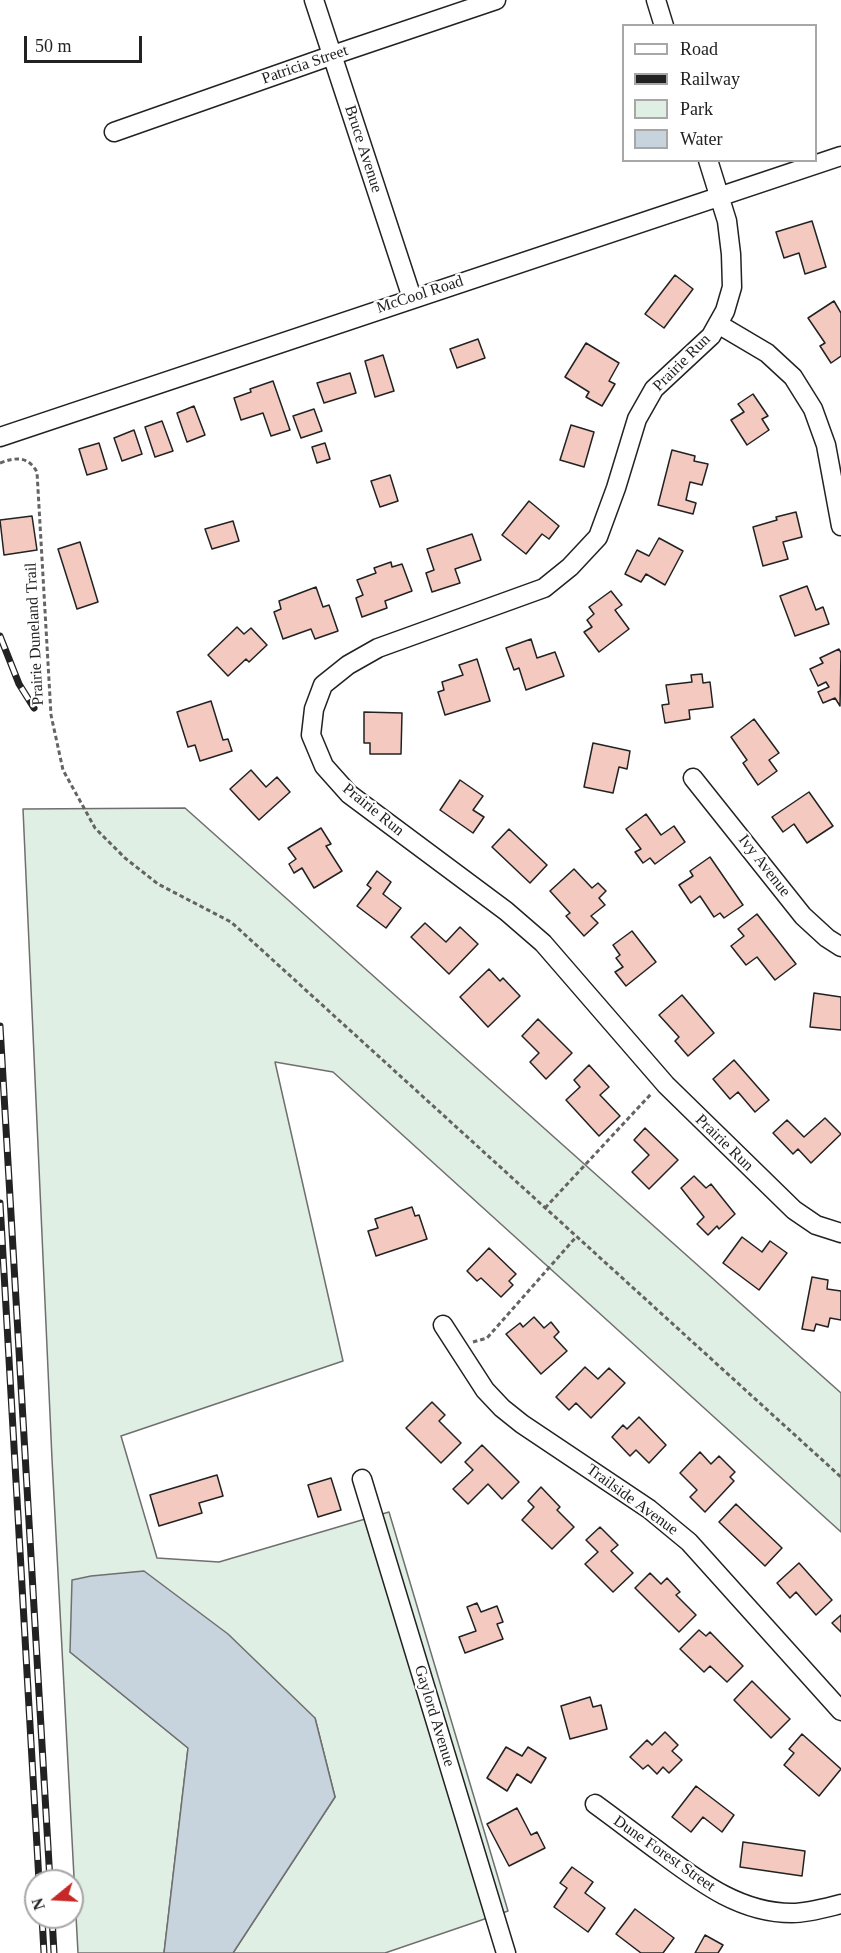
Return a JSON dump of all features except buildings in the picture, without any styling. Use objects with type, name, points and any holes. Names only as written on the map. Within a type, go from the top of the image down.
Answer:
[{"type":"street","name":"Bruce Avenue","points":[[314,0],[412,298]]},
{"type":"street","name":"Patricia Street","points":[[114,132],[496,0]]},
{"type":"street","points":[[656,0],[663,24]]},
{"type":"street","name":"McCool Road","points":[[0,437],[841,156]]},
{"type":"street","name":"Prairie Run","points":[[709,162],[727,221],[731,254],[732,287],[725,311],[711,336],[654,389],[637,419],[598,537],[570,567],[544,588],[378,648],[348,665],[323,685],[314,709],[311,735],[324,766],[349,794],[506,910],[543,943],[662,1082],[794,1210],[816,1225],[841,1233]]},
{"type":"street","points":[[718,324],[767,353],[793,377],[813,410],[826,445],[841,526]]},
{"type":"street","name":"Ivy Avenue","points":[[693,778],[803,916],[827,938],[841,947]]},
{"type":"street","name":"Trailside Avenue","points":[[443,1325],[485,1390],[502,1408],[522,1424],[649,1509],[689,1542],[841,1711]]},
{"type":"street","name":"Gaylord Avenue","points":[[362,1479],[506,1953]]},
{"type":"street","name":"Dune Forest Street","points":[[595,1804],[703,1884],[727,1897],[748,1905],[791,1913],[841,1904]]},
{"type":"path","name":"Prairie Duneland Trail","points":[[0,463],[19,458],[32,464],[37,472],[51,715],[63,770],[95,828],[125,858],[158,884],[231,922],[545,1208]]},
{"type":"path","points":[[662,1082],[545,1208],[841,1477]]},
{"type":"path","points":[[457,1347],[487,1338],[577,1236]]},
{"type":"green space","points":[[185,808],[841,1393],[841,1532],[333,1072],[275,1062],[343,1361],[121,1436],[157,1558],[219,1562],[389,1512],[508,1911],[385,1953],[233,1953],[335,1797],[315,1718],[70,1652],[188,1748],[164,1953],[78,1953],[77,1929],[84,1929],[84,1869],[74,1869],[52,1459],[23,809]]},
{"type":"water","points":[[144,1571],[228,1634],[315,1718],[335,1797],[233,1953],[164,1953],[188,1748],[70,1652],[72,1580]]},
{"type":"railway","points":[[0,636],[19,684],[34,708]]},
{"type":"railway","points":[[0,1026],[49,1869]]},
{"type":"railway","points":[[0,1203],[38,1869]]},
{"type":"railway","points":[[43,1929],[44,1953]]},
{"type":"railway","points":[[53,1929],[54,1953]]}]
